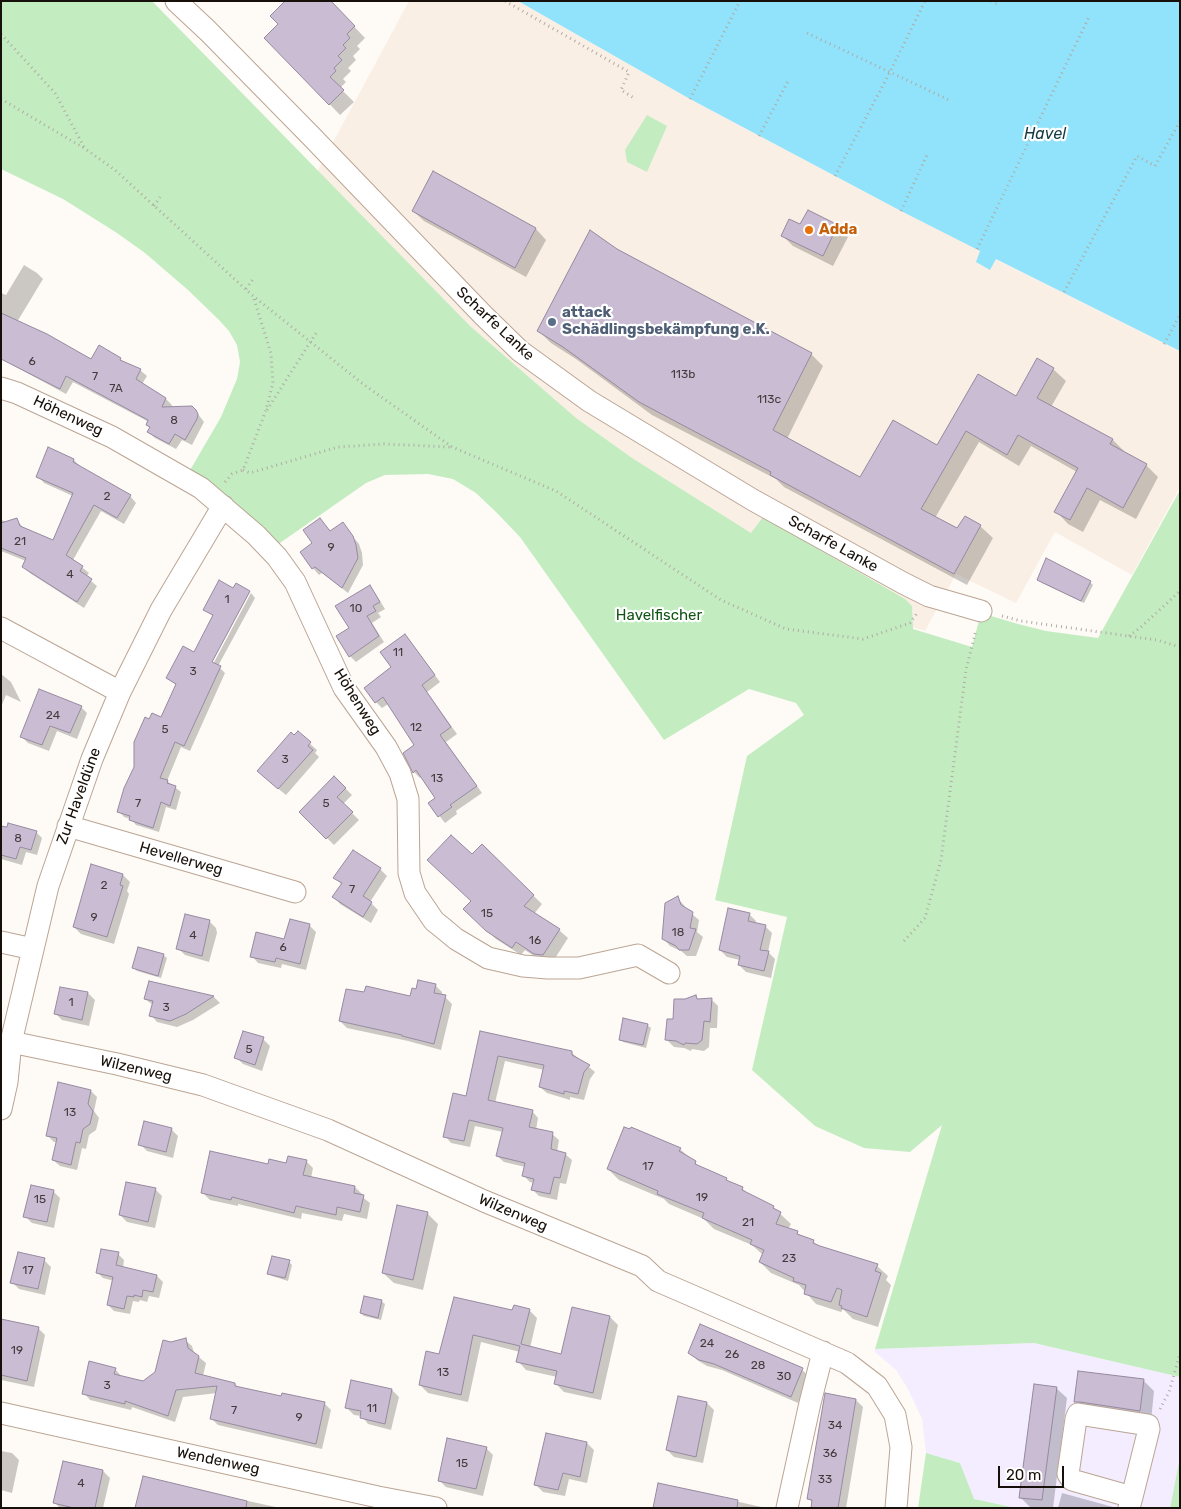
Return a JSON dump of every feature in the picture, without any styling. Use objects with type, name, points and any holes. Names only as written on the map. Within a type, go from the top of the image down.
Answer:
[{"type":"street","name":"Scharfe Lanke","points":[[176,1],[306,130],[483,315],[520,350],[589,401],[753,500],[929,596],[981,611]]},
{"type":"street","name":"Höhenweg","points":[[1,388],[17,393],[112,437],[201,488],[272,551],[295,582],[344,688],[386,747],[400,773],[408,799],[409,874],[415,893],[434,921],[456,939],[478,953],[488,958],[523,966],[579,968],[638,955],[669,973]]},
{"type":"street","name":"Zur Haveldüne","points":[[1,1109],[7,1082],[11,1042],[33,949],[48,886],[68,826],[92,759],[120,692],[217,501]]},
{"type":"street","points":[[1,628],[120,692]]},
{"type":"street","name":"Hevellerweg","points":[[68,826],[295,892]]},
{"type":"street","points":[[1,942],[33,949]]},
{"type":"street","name":"Wilzenweg","points":[[11,1042],[118,1064],[204,1085],[328,1130],[484,1201],[642,1266],[658,1281],[847,1363],[878,1386],[895,1415],[901,1447],[896,1508]]},
{"type":"street","points":[[788,1508],[810,1403],[824,1352]]},
{"type":"street","name":"Wendenweg","points":[[1,1413],[378,1497],[436,1508]]},
{"type":"street","points":[[1078,1414],[1148,1425],[1149,1429],[1131,1502],[1072,1480],[1068,1474],[1078,1414]]},
{"type":"path","points":[[504,1],[629,72],[621,90],[634,98]]},
{"type":"path","points":[[690,99],[740,1]]},
{"type":"path","points":[[835,176],[925,1]]},
{"type":"path","points":[[991,1],[1000,6]]},
{"type":"path","points":[[977,249],[1089,17]]},
{"type":"path","points":[[807,33],[949,100]]},
{"type":"path","points":[[1,34],[55,92],[84,148]]},
{"type":"path","points":[[759,136],[788,81]]},
{"type":"path","points":[[1,99],[84,148],[115,170],[252,295],[363,384],[452,447],[556,491],[721,600],[786,629],[863,639],[910,623],[929,596]]},
{"type":"path","points":[[1064,292],[1137,156],[1155,166],[1180,122]]},
{"type":"path","points":[[901,211],[927,155]]},
{"type":"path","points":[[154,206],[160,197]]},
{"type":"path","points":[[246,289],[253,279]]},
{"type":"path","points":[[243,470],[265,413],[273,383],[271,353],[252,295]]},
{"type":"path","points":[[1164,344],[1180,315]]},
{"type":"path","points":[[265,413],[318,330]]},
{"type":"path","points":[[217,501],[232,474],[243,470],[250,473],[338,448],[384,444],[452,447]]},
{"type":"path","points":[[1128,636],[1140,628],[1180,591]]},
{"type":"path","points":[[904,941],[925,918],[941,860],[966,670],[981,611],[1021,621],[1158,640],[1180,647]]},
{"type":"path","points":[[1149,1429],[1169,1392],[1180,1354]]},
{"type":"shaded area","points":[[409,1],[518,1],[690,99],[901,211],[981,251],[990,269],[996,259],[1180,351],[1180,487],[1132,575],[1055,532],[1016,603],[956,574],[925,631],[851,607],[275,250]]},
{"type":"shaded area","points":[[1034,1343],[1180,1377],[1180,1457],[1170,1508],[1016,1508],[973,1499],[960,1463],[926,1453],[922,1419],[908,1389],[896,1370],[875,1352],[875,1349]]},
{"type":"green space","name":"Havelfischer","points":[[1,1],[152,1],[470,326],[576,418],[632,458],[751,533],[763,517],[905,599],[912,606],[913,629],[972,647],[981,613],[1046,631],[1098,638],[1180,490],[1180,1377],[1034,1343],[875,1349],[942,1125],[910,1152],[864,1148],[815,1126],[752,1070],[787,917],[715,900],[747,756],[804,715],[796,703],[749,689],[664,740],[520,537],[476,493],[453,479],[428,474],[385,475],[366,483],[277,545],[189,472],[221,417],[237,379],[240,362],[237,345],[229,331],[219,320],[145,253],[63,199],[1,169]]},
{"type":"green space","points":[[647,115],[667,126],[647,172],[627,162],[625,150]]},
{"type":"green space","points":[[926,1453],[960,1463],[974,1499],[1016,1508],[918,1508]]},
{"type":"green space","points":[[1180,1457],[1180,1508],[1170,1508]]},
{"type":"water","name":"Havel","points":[[518,1],[1180,1],[1180,351],[996,259],[990,270],[976,262],[980,251],[690,99]]},
{"type":"building","points":[[285,1],[331,1],[355,26],[347,34],[350,38],[343,45],[346,48],[338,56],[342,60],[334,68],[336,71],[330,77],[344,90],[329,105],[264,38],[278,24],[270,16]]},
{"type":"building","points":[[433,171],[536,228],[515,268],[412,211]]},
{"type":"building","name":"Adda","points":[[808,210],[838,225],[823,256],[781,236],[789,219],[800,224]]},
{"type":"building","points":[[590,230],[617,249],[812,353],[773,430],[860,477],[893,420],[937,445],[978,374],[1016,396],[1037,358],[1054,368],[1037,398],[1113,439],[1110,444],[1147,464],[1123,508],[1087,488],[1070,520],[1054,512],[1078,468],[1018,435],[1007,455],[966,431],[921,509],[957,528],[965,516],[981,525],[954,574],[770,475],[771,472],[639,402],[563,347],[537,331]]},
{"type":"building","points":[[1,313],[47,334],[91,359],[99,345],[121,358],[120,360],[141,369],[136,379],[166,398],[162,407],[192,406],[196,410],[198,414],[197,419],[185,440],[175,434],[169,444],[147,432],[150,427],[146,425],[148,420],[66,376],[60,389],[1,359]]},
{"type":"building","points":[[48,447],[74,459],[73,462],[131,495],[117,518],[94,505],[66,555],[83,566],[80,571],[92,579],[77,602],[22,567],[26,558],[1,548],[1,523],[17,518],[20,526],[53,540],[73,493],[36,477]]},
{"type":"building","points":[[320,518],[330,531],[343,522],[353,536],[356,545],[358,558],[342,588],[315,567],[312,569],[300,552],[312,543],[303,530]]},
{"type":"building","points":[[1046,558],[1091,581],[1081,601],[1037,580]]},
{"type":"building","points":[[219,580],[233,588],[236,583],[250,591],[212,662],[221,666],[184,746],[175,742],[160,778],[168,780],[167,783],[176,786],[170,806],[161,802],[153,828],[129,820],[130,816],[117,812],[124,788],[134,767],[134,742],[145,717],[149,719],[152,713],[161,717],[176,684],[166,678],[183,646],[194,652],[213,615],[203,610]]},
{"type":"building","points":[[370,585],[380,602],[373,606],[376,611],[367,616],[379,636],[349,657],[336,636],[349,628],[335,606]]},
{"type":"building","points":[[405,634],[435,675],[422,685],[451,727],[440,735],[477,786],[450,805],[452,807],[438,817],[428,803],[435,798],[416,770],[413,773],[403,753],[414,745],[383,697],[375,703],[364,688],[391,667],[380,652]]},
{"type":"building","points":[[39,689],[82,706],[70,733],[50,726],[42,745],[20,737]]},
{"type":"building","points":[[298,731],[311,742],[308,746],[313,750],[278,789],[257,771],[291,732],[294,735]]},
{"type":"building","points":[[334,776],[346,788],[337,797],[353,812],[326,839],[299,812]]},
{"type":"building","points":[[8,823],[37,831],[31,850],[20,847],[16,859],[1,855],[1,826],[7,827]]},
{"type":"building","points":[[451,835],[472,854],[482,844],[534,895],[524,906],[560,929],[543,955],[534,954],[516,942],[512,948],[486,931],[463,909],[471,901],[427,860]]},
{"type":"building","points":[[353,850],[381,868],[363,896],[372,902],[363,917],[332,897],[342,883],[333,878]]},
{"type":"building","points":[[91,864],[123,874],[120,885],[123,886],[107,937],[73,927]]},
{"type":"building","points":[[678,896],[681,905],[693,912],[690,928],[696,929],[689,950],[679,950],[676,946],[662,939],[665,903]]},
{"type":"building","points":[[728,908],[750,913],[748,921],[766,925],[760,950],[769,951],[764,971],[738,965],[740,956],[719,950]]},
{"type":"building","points":[[185,914],[210,920],[202,956],[176,949]]},
{"type":"building","points":[[290,919],[310,924],[300,964],[276,958],[275,962],[250,957],[256,932],[284,939]]},
{"type":"building","points":[[138,947],[164,954],[158,976],[132,968]]},
{"type":"building","points":[[418,980],[436,984],[434,993],[446,995],[434,1044],[339,1021],[346,989],[364,992],[366,986],[410,996],[412,988],[416,989]]},
{"type":"building","points":[[149,981],[214,996],[186,1014],[170,1021],[149,1016],[153,1001],[144,999]]},
{"type":"building","points":[[60,987],[88,992],[82,1020],[54,1014]]},
{"type":"building","points":[[696,995],[697,999],[712,998],[710,1022],[704,1021],[702,1040],[697,1044],[685,1043],[684,1045],[676,1041],[665,1040],[667,1019],[673,1019],[674,999],[685,999]]},
{"type":"building","points":[[623,1018],[648,1024],[643,1045],[619,1040]]},
{"type":"building","points":[[243,1031],[264,1037],[255,1065],[234,1058]]},
{"type":"building","points":[[480,1031],[572,1051],[572,1055],[590,1065],[584,1072],[578,1094],[564,1091],[564,1094],[539,1087],[544,1065],[498,1056],[488,1100],[533,1110],[529,1127],[553,1132],[551,1149],[566,1153],[560,1178],[554,1177],[550,1194],[531,1190],[534,1179],[522,1176],[525,1163],[496,1156],[503,1128],[469,1120],[464,1141],[443,1137],[453,1093],[466,1096]]},
{"type":"building","points":[[58,1082],[91,1090],[88,1104],[93,1111],[90,1124],[83,1129],[80,1143],[76,1142],[71,1165],[52,1160],[57,1138],[46,1136]]},
{"type":"building","points":[[144,1121],[172,1128],[166,1152],[138,1145]]},
{"type":"building","points":[[624,1127],[630,1129],[631,1127],[681,1148],[679,1151],[696,1161],[695,1164],[727,1178],[726,1180],[743,1187],[742,1190],[774,1206],[773,1208],[781,1212],[776,1224],[798,1231],[797,1234],[814,1240],[813,1243],[820,1246],[878,1264],[875,1271],[881,1273],[867,1317],[841,1308],[842,1306],[839,1305],[842,1290],[837,1288],[831,1302],[804,1294],[806,1285],[793,1281],[794,1278],[759,1262],[764,1250],[750,1244],[752,1240],[702,1218],[704,1213],[657,1194],[658,1191],[607,1169]]},
{"type":"building","points":[[210,1151],[268,1164],[269,1159],[286,1163],[288,1156],[307,1160],[303,1175],[355,1186],[354,1193],[364,1195],[360,1212],[337,1207],[336,1215],[296,1206],[294,1213],[232,1197],[231,1200],[201,1193]]},
{"type":"building","points":[[126,1182],[156,1188],[148,1222],[119,1215]]},
{"type":"building","points":[[31,1185],[54,1190],[47,1222],[23,1217]]},
{"type":"building","points":[[397,1205],[428,1212],[413,1280],[382,1273]]},
{"type":"building","points":[[101,1249],[119,1252],[116,1265],[157,1275],[153,1292],[143,1290],[142,1297],[127,1296],[124,1309],[107,1305],[113,1277],[96,1273]]},
{"type":"building","points":[[18,1252],[45,1258],[38,1289],[10,1283]]},
{"type":"building","points":[[272,1256],[290,1260],[285,1278],[267,1274]]},
{"type":"building","points":[[364,1296],[382,1300],[378,1318],[360,1313]]},
{"type":"building","points":[[454,1297],[512,1310],[514,1305],[530,1309],[521,1344],[561,1354],[572,1307],[610,1316],[593,1393],[554,1384],[557,1371],[516,1362],[520,1346],[473,1335],[461,1395],[419,1385],[426,1351],[439,1354]]},
{"type":"building","points":[[1,1319],[39,1327],[27,1381],[1,1375]]},
{"type":"building","points":[[700,1324],[803,1368],[791,1397],[714,1364],[699,1360],[688,1353]]},
{"type":"building","points":[[186,1338],[188,1348],[199,1356],[195,1373],[235,1383],[235,1386],[281,1396],[282,1393],[325,1402],[316,1444],[210,1419],[217,1386],[176,1390],[168,1416],[125,1401],[125,1404],[82,1394],[89,1361],[116,1368],[114,1374],[143,1381],[155,1372],[163,1340],[171,1342]]},
{"type":"building","points":[[1078,1371],[1144,1379],[1140,1411],[1074,1402]]},
{"type":"building","points":[[351,1380],[392,1389],[385,1424],[360,1418],[361,1411],[345,1408]]},
{"type":"building","points":[[1034,1384],[1057,1387],[1042,1500],[1019,1498]]},
{"type":"building","points":[[825,1393],[856,1399],[838,1508],[811,1508],[812,1500],[807,1499]]},
{"type":"building","points":[[678,1396],[707,1402],[696,1457],[666,1450]]},
{"type":"building","points":[[546,1433],[587,1442],[580,1477],[563,1473],[558,1490],[534,1485]]},
{"type":"building","points":[[447,1438],[487,1447],[476,1489],[438,1481]]},
{"type":"building","points":[[63,1461],[103,1470],[95,1508],[74,1508],[53,1503]]},
{"type":"building","points":[[143,1476],[247,1501],[246,1508],[135,1508]]},
{"type":"building","points":[[658,1483],[738,1500],[737,1508],[653,1508]]},
{"type":"place","name":"Adda","points":[[809,230]]},
{"type":"place","name":"attack Schädlingsbekämpfung e.K.","points":[[552,322]]}]
